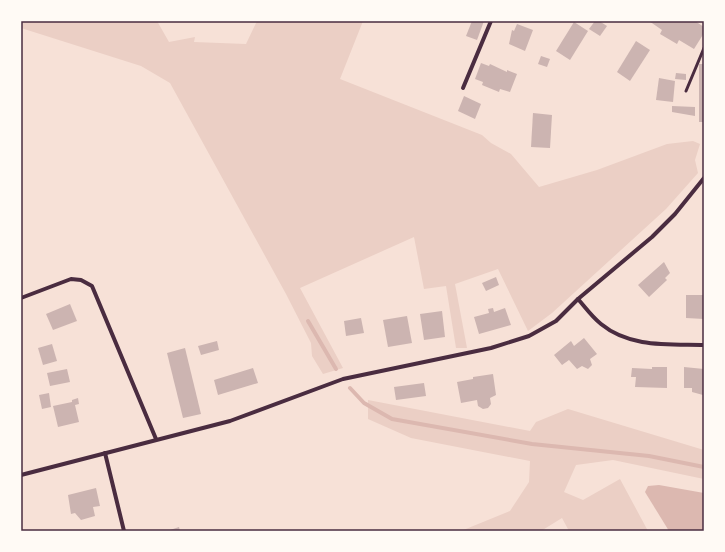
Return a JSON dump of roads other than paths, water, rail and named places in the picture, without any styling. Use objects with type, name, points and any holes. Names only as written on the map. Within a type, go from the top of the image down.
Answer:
[{"type":"street","points":[[463,88],[491,21]]},
{"type":"street","points":[[21,475],[230,421],[343,379],[492,348],[529,336],[556,321],[578,299],[652,237],[675,214],[704,178]]},
{"type":"street","points":[[21,298],[71,279],[81,280],[92,286],[156,439]]},
{"type":"street","points":[[578,299],[601,324],[617,335],[634,341],[650,344],[704,345]]},
{"type":"street","points":[[105,453],[124,531]]},
{"type":"lane","points":[[686,91],[704,48]]},
{"type":"waterway","points":[[308,321],[336,369]]},
{"type":"waterway","points":[[350,388],[364,403],[392,419],[532,444],[649,456],[704,467]]}]
